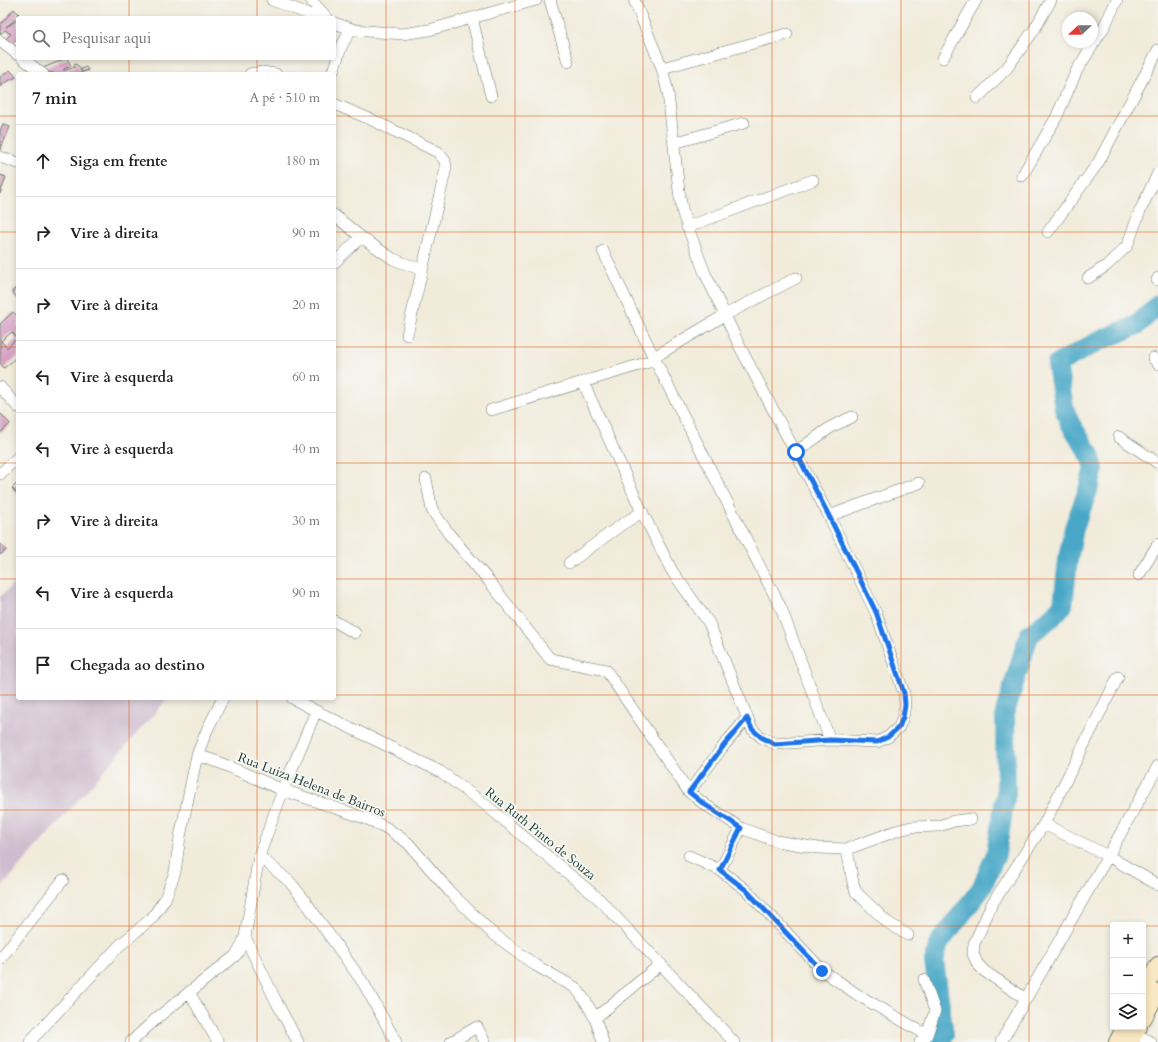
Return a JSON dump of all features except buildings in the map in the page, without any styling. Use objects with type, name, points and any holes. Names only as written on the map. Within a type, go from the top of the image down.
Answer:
[{"type":"main road","points":[[1146,987],[1158,965]]},
{"type":"main road","points":[[1146,1014],[1158,992]]},
{"type":"main road","points":[[1117,1042],[1131,1031]]},
{"type":"street","points":[[272,0],[314,16]]},
{"type":"street","points":[[311,0],[325,16]]},
{"type":"street","points":[[336,24],[351,29],[402,34],[430,30],[536,0]]},
{"type":"street","points":[[550,0],[568,62]]},
{"type":"street","points":[[583,382],[642,512],[672,571],[709,623],[752,729],[761,737],[775,744],[830,740],[877,742],[888,737],[899,727],[903,717],[905,705],[904,693],[876,612],[829,516],[740,347],[704,271],[687,227],[679,192],[668,93],[662,68],[634,0]]},
{"type":"street","points":[[943,58],[976,0]]},
{"type":"street","points":[[977,98],[1007,68],[1034,30],[1051,0]]},
{"type":"street","points":[[1022,176],[1056,118],[1076,70],[1104,27],[1117,0]]},
{"type":"street","points":[[472,18],[491,96]]},
{"type":"street","points":[[333,72],[342,45],[351,29]]},
{"type":"street","points":[[662,68],[787,34]]},
{"type":"street","points":[[0,41],[16,53]]},
{"type":"street","points":[[1048,232],[1098,163],[1158,50]]},
{"type":"street","points":[[25,60],[40,72]]},
{"type":"street","points":[[336,108],[370,119],[425,145],[438,152],[445,161],[446,168],[407,335]]},
{"type":"street","points":[[674,143],[744,123]]},
{"type":"street","points":[[0,157],[16,162]]},
{"type":"street","points":[[1088,278],[1106,266],[1127,246],[1140,211],[1158,173]]},
{"type":"street","points":[[687,227],[813,180]]},
{"type":"street","points":[[336,217],[361,237],[393,259],[422,270]]},
{"type":"street","points":[[336,261],[361,237]]},
{"type":"street","points":[[603,251],[654,358],[781,608],[830,740]]},
{"type":"street","points":[[491,410],[649,362],[725,315],[796,278]]},
{"type":"street","points":[[0,387],[16,405]]},
{"type":"street","points":[[796,452],[831,427],[852,417]]},
{"type":"street","points":[[1118,437],[1158,463]]},
{"type":"street","points":[[0,474],[16,459]]},
{"type":"street","points":[[426,479],[432,510],[449,534],[489,581],[550,659],[606,670],[689,792],[704,804],[741,828],[776,841],[818,848],[847,849],[911,827],[939,826],[954,821],[972,819]]},
{"type":"street","points":[[829,516],[919,483]]},
{"type":"street","points":[[569,563],[621,525],[642,512]]},
{"type":"street","points":[[1139,575],[1158,544]]},
{"type":"street","points":[[336,622],[355,633]]},
{"type":"street","points":[[1026,999],[984,971],[976,963],[973,954],[974,944],[992,904],[1044,824],[1118,677]]},
{"type":"street","points":[[30,1042],[118,946],[152,918],[165,899],[175,872],[180,837],[197,755],[207,730],[222,700]]},
{"type":"street","name":"Rua Ruth Pinto de Souza","points":[[296,700],[441,772],[487,806],[599,899],[734,1042]]},
{"type":"street","points":[[132,1042],[158,1017],[236,956],[244,937],[259,856],[283,790],[316,711]]},
{"type":"street","points":[[689,792],[725,744],[747,718]]},
{"type":"street","name":"Rua Luiza Helena de Bairros","points":[[197,755],[218,762],[283,790],[365,818],[385,827],[408,843],[451,893],[491,932],[535,965],[576,988],[595,1018],[603,1042]]},
{"type":"street","points":[[1001,1042],[1158,766]]},
{"type":"street","points":[[1044,824],[1108,856],[1158,885]]},
{"type":"street","points":[[720,870],[741,828]]},
{"type":"street","points":[[847,849],[852,883],[856,892],[887,922],[908,936]]},
{"type":"street","points":[[259,856],[290,882],[305,901],[364,984],[396,1042]]},
{"type":"street","points":[[689,856],[720,870],[746,890],[822,971],[923,1038],[934,1011],[924,980]]},
{"type":"street","points":[[0,959],[63,880]]},
{"type":"street","points":[[244,937],[298,1042]]},
{"type":"street","points":[[595,1018],[661,964]]},
{"type":"street","points":[[189,992],[218,1042]]},
{"type":"street","points":[[451,1042],[477,1027],[485,1042]]},
{"type":"street","points":[[1131,1031],[1151,1042]]},
{"type":"shaded area","points":[[16,581],[16,700],[166,700],[0,889],[0,597]]},
{"type":"waterway","points":[[939,1042],[944,1035],[934,961],[939,943],[981,889],[996,854],[1006,792],[1005,712],[1029,635],[1052,617],[1063,605],[1068,559],[1074,528],[1094,469],[1090,455],[1070,423],[1064,408],[1057,364],[1099,341],[1137,325],[1158,305]]},
{"type":"route","points":[[796,452],[876,612],[904,693],[905,705],[903,717],[899,727],[888,737],[877,742],[830,740],[775,744],[761,737],[752,729],[747,718],[725,744],[689,792],[704,804],[741,828],[720,870],[746,890],[822,971]]}]
